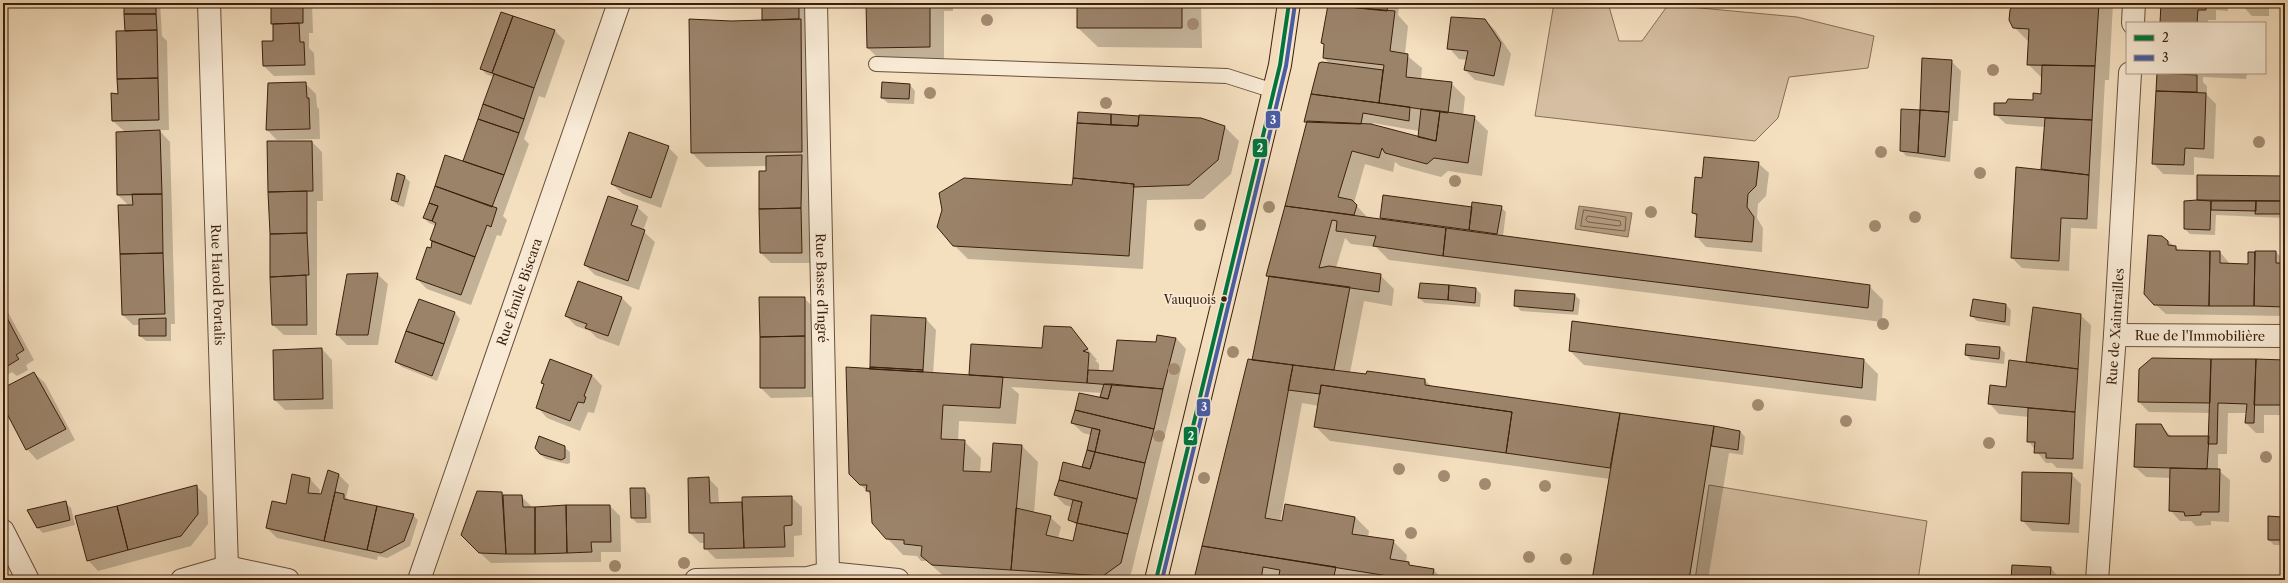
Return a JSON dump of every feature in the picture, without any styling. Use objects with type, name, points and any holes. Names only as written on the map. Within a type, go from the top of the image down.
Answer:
[{"type":"main road","points":[[1156,580],[1280,65],[1289,3]]},
{"type":"street","name":"Rue Harold Portalis","points":[[209,3],[227,567]]},
{"type":"street","name":"Rue Émile Biscara","points":[[419,580],[619,3]]},
{"type":"street","name":"Rue Basse d'Ingré","points":[[816,3],[828,573]]},
{"type":"street","points":[[2133,22],[2134,3]]},
{"type":"street","name":"Rue de Xaintrailles","points":[[2097,580],[2115,335],[2130,74]]},
{"type":"street","name":"Rue de l'Immobilière","points":[[2115,335],[2285,336]]},
{"type":"street","points":[[3,530],[28,580]]},
{"type":"street","points":[[182,580],[227,567],[288,580]]},
{"type":"street","points":[[696,580],[808,578],[828,573],[898,580]]},
{"type":"lane","points":[[876,64],[1227,76],[1274,91]]},
{"type":"shaded area","points":[[1554,3],[1608,3],[1619,41],[1642,41],[1668,5],[1797,17],[1874,36],[1868,68],[1789,77],[1778,118],[1755,141],[1535,116]]},
{"type":"shaded area","points":[[1709,485],[1927,521],[1918,580],[1695,580]]},
{"type":"water","points":[[1579,206],[1632,213],[1628,237],[1575,229]]},
{"type":"building","points":[[124,3],[156,3],[156,14],[124,14]]},
{"type":"building","points":[[271,3],[303,3],[303,23],[271,24]]},
{"type":"building","points":[[762,3],[799,3],[799,19],[762,20]]},
{"type":"building","points":[[866,3],[930,3],[930,47],[867,48]]},
{"type":"building","points":[[1077,3],[1182,3],[1182,28],[1077,28]]},
{"type":"building","points":[[1328,3],[1388,3],[1387,11],[1328,5]]},
{"type":"building","points":[[2014,3],[2099,3],[2095,66],[2027,65],[2029,29],[2013,28],[2009,20],[2010,10]]},
{"type":"building","points":[[2161,3],[2206,3],[2206,10],[2198,10],[2197,22],[2160,22]]},
{"type":"building","points":[[1328,5],[1395,11],[1390,51],[1408,54],[1406,77],[1452,82],[1448,113],[1379,103],[1384,65],[1323,58],[1324,44],[1321,43]]},
{"type":"building","points":[[501,12],[513,16],[492,73],[480,69]]},
{"type":"building","points":[[124,14],[156,14],[157,30],[125,31]]},
{"type":"building","points":[[513,16],[555,30],[534,88],[492,73]]},
{"type":"building","points":[[1451,17],[1485,19],[1501,43],[1494,76],[1464,70],[1468,51],[1447,49]]},
{"type":"building","points":[[689,19],[731,21],[801,19],[802,152],[691,153]]},
{"type":"building","points":[[299,23],[300,42],[304,42],[305,65],[263,66],[262,41],[273,41],[273,24]]},
{"type":"building","points":[[157,30],[158,78],[117,79],[116,31]]},
{"type":"building","points":[[1922,58],[1952,60],[1949,112],[1920,110]]},
{"type":"building","points":[[1322,62],[1383,70],[1379,103],[1311,94],[1319,63]]},
{"type":"building","points":[[2042,65],[2095,66],[2092,120],[1994,115],[1994,103],[2006,103],[2008,99],[2033,100],[2033,93],[2041,94]]},
{"type":"building","points":[[494,74],[534,88],[524,119],[483,104]]},
{"type":"building","points":[[2157,74],[2197,75],[2197,92],[2156,91]]},
{"type":"building","points":[[158,78],[159,120],[112,121],[111,93],[118,94],[117,79]]},
{"type":"building","points":[[306,82],[307,98],[309,98],[310,129],[266,130],[268,83]]},
{"type":"building","points":[[882,82],[910,84],[909,99],[881,98]]},
{"type":"building","points":[[2156,91],[2206,93],[2204,149],[2185,148],[2184,165],[2152,164]]},
{"type":"building","points":[[1311,94],[1410,107],[1409,121],[1363,113],[1361,124],[1304,122]]},
{"type":"building","points":[[483,104],[524,119],[519,133],[478,119]]},
{"type":"building","points":[[1421,109],[1440,111],[1436,141],[1418,137]]},
{"type":"building","points":[[1901,109],[1920,110],[1918,153],[1900,151]]},
{"type":"building","points":[[1920,110],[1949,112],[1945,157],[1918,153]]},
{"type":"building","points":[[1440,111],[1475,116],[1468,163],[1434,158],[1427,164],[1385,153],[1382,148],[1379,158],[1352,151],[1338,197],[1352,200],[1357,205],[1354,215],[1285,206],[1307,121],[1371,124],[1436,141]]},
{"type":"building","points":[[1078,112],[1111,114],[1111,125],[1077,123]]},
{"type":"building","points":[[1111,114],[1139,116],[1138,126],[1111,125]]},
{"type":"building","points":[[1139,115],[1201,118],[1225,126],[1218,160],[1189,185],[1133,187],[1134,184],[1073,178],[1077,123],[1138,126]]},
{"type":"building","points":[[2045,118],[2092,120],[2089,175],[2041,169]]},
{"type":"building","points":[[478,119],[519,133],[504,175],[463,161]]},
{"type":"building","points":[[160,130],[162,194],[117,195],[116,132]]},
{"type":"building","points":[[629,132],[669,146],[651,198],[611,184]]},
{"type":"building","points":[[267,141],[312,141],[313,191],[268,192]]},
{"type":"building","points":[[445,155],[504,175],[492,207],[435,186]]},
{"type":"building","points":[[802,155],[801,208],[759,209],[759,171],[766,171],[766,156]]},
{"type":"building","points":[[1704,157],[1759,162],[1756,186],[1748,194],[1747,207],[1754,217],[1752,242],[1695,237],[1697,214],[1692,213],[1695,177],[1702,178]]},
{"type":"building","points":[[2016,167],[2089,175],[2087,219],[2061,218],[2059,261],[2011,258]]},
{"type":"building","points":[[397,173],[405,176],[398,202],[391,200]]},
{"type":"building","points":[[2197,175],[2285,176],[2285,201],[2197,200]]},
{"type":"building","points":[[964,178],[1072,185],[1073,178],[1134,184],[1129,256],[953,246],[937,227],[942,210],[939,193]]},
{"type":"building","points":[[435,186],[497,208],[491,227],[487,225],[475,257],[430,240],[436,223],[432,221],[438,206],[429,203]]},
{"type":"building","points":[[307,191],[307,233],[270,234],[268,192]]},
{"type":"building","points":[[132,194],[162,194],[163,253],[120,254],[118,205],[133,205]]},
{"type":"building","points":[[1383,195],[1472,207],[1469,230],[1380,218]]},
{"type":"building","points":[[608,196],[638,206],[631,225],[645,230],[628,281],[584,265]]},
{"type":"building","points":[[2184,201],[2211,201],[2210,230],[2184,229]]},
{"type":"building","points":[[2211,201],[2256,201],[2256,211],[2211,210]]},
{"type":"building","points":[[2256,201],[2285,201],[2285,214],[2255,214]]},
{"type":"building","points":[[1472,202],[1502,206],[1497,234],[1469,230]]},
{"type":"building","points":[[429,203],[438,206],[432,221],[423,218]]},
{"type":"building","points":[[1285,206],[1446,228],[1443,256],[1373,246],[1376,236],[1336,231],[1337,221],[1332,220],[1319,268],[1329,266],[1381,274],[1379,292],[1266,276]]},
{"type":"building","points":[[801,208],[802,253],[760,253],[759,209]]},
{"type":"building","points":[[1446,228],[1870,285],[1868,308],[1443,256]]},
{"type":"building","points":[[307,233],[309,275],[270,277],[270,234]]},
{"type":"building","points":[[2148,235],[2162,236],[2168,241],[2168,245],[2176,246],[2176,250],[2210,251],[2209,306],[2154,305],[2144,294]]},
{"type":"building","points":[[432,241],[475,257],[461,295],[416,279],[427,247],[431,248]]},
{"type":"building","points":[[2210,251],[2220,251],[2220,263],[2248,264],[2248,252],[2255,252],[2254,306],[2209,306]]},
{"type":"building","points":[[2255,251],[2276,251],[2276,263],[2285,263],[2285,307],[2254,306]]},
{"type":"building","points":[[163,253],[165,314],[122,315],[120,254]]},
{"type":"building","points":[[378,273],[368,335],[336,335],[347,274]]},
{"type":"building","points":[[306,275],[307,325],[272,325],[270,277]]},
{"type":"building","points":[[1269,276],[1350,287],[1334,370],[1252,360]]},
{"type":"building","points":[[578,281],[622,297],[608,336],[585,328],[587,324],[565,316]]},
{"type":"building","points":[[1420,283],[1449,285],[1448,300],[1418,298]]},
{"type":"building","points":[[1449,285],[1476,288],[1475,303],[1448,300]]},
{"type":"building","points":[[1515,290],[1575,294],[1573,311],[1514,306]]},
{"type":"building","points":[[759,297],[805,297],[805,336],[760,337]]},
{"type":"building","points":[[419,299],[455,312],[444,344],[406,331]]},
{"type":"building","points":[[1973,299],[2006,304],[2005,322],[1970,316]]},
{"type":"building","points":[[2033,307],[2081,314],[2078,369],[2026,362]]},
{"type":"building","points":[[5,314],[24,350],[16,355],[19,359],[6,367],[3,361],[3,315]]},
{"type":"building","points":[[871,315],[926,318],[923,370],[870,367]]},
{"type":"building","points":[[166,318],[166,336],[139,336],[139,319]]},
{"type":"building","points":[[1572,321],[1864,359],[1862,388],[1569,351]]},
{"type":"building","points":[[1044,326],[1071,327],[1088,349],[1083,351],[1089,353],[1087,383],[969,375],[971,344],[1042,348]]},
{"type":"building","points":[[406,331],[444,344],[432,376],[395,362]]},
{"type":"building","points":[[1157,335],[1176,338],[1163,389],[1087,383],[1088,370],[1113,371],[1117,340],[1156,342]]},
{"type":"building","points":[[805,336],[805,388],[760,388],[760,337]]},
{"type":"building","points":[[1966,344],[2000,347],[1999,359],[1965,355]]},
{"type":"building","points":[[322,348],[323,399],[274,400],[273,350]]},
{"type":"building","points":[[2152,358],[2211,359],[2210,403],[2138,402],[2139,369]]},
{"type":"building","points":[[550,359],[592,375],[584,396],[586,397],[584,403],[578,402],[570,421],[536,408],[544,384],[541,383]]},
{"type":"building","points":[[1248,359],[1293,365],[1265,518],[1282,521],[1285,504],[1355,517],[1352,534],[1394,540],[1390,559],[1409,562],[1409,565],[1434,569],[1432,580],[1413,580],[1202,546]]},
{"type":"building","points":[[2211,359],[2256,359],[2254,423],[2245,423],[2247,404],[2218,403],[2217,444],[2208,444]]},
{"type":"building","points":[[2256,359],[2285,360],[2285,405],[2254,405]]},
{"type":"building","points":[[2009,360],[2078,369],[2075,412],[1988,404],[1990,385],[2006,387]]},
{"type":"building","points":[[1293,365],[1366,374],[1367,371],[1425,379],[1425,385],[1620,413],[1610,468],[1506,453],[1512,412],[1321,385],[1320,394],[1288,390]]},
{"type":"building","points":[[846,367],[1003,377],[1000,408],[943,405],[941,439],[965,440],[963,471],[991,472],[993,443],[1022,445],[1011,570],[932,565],[921,556],[922,546],[904,544],[904,540],[886,539],[872,523],[870,491],[866,491],[867,485],[860,485],[849,474]]},
{"type":"building","points":[[870,367],[923,370],[923,372],[869,369]]},
{"type":"building","points":[[34,372],[66,429],[26,450],[3,406],[3,388]]},
{"type":"building","points":[[1104,384],[1112,384],[1108,399],[1100,397]]},
{"type":"building","points":[[1112,384],[1163,389],[1154,429],[1075,410],[1079,393],[1108,399]]},
{"type":"building","points":[[1321,385],[1512,412],[1506,453],[1314,427]]},
{"type":"building","points":[[2028,408],[2075,412],[2073,459],[2046,458],[2046,453],[2034,453],[2035,442],[2027,442]]},
{"type":"building","points":[[1075,410],[1154,429],[1145,463],[1095,452],[1100,430],[1071,423]]},
{"type":"building","points":[[1620,413],[1714,426],[1689,580],[1592,580]]},
{"type":"building","points":[[2136,424],[2161,424],[2168,436],[2209,436],[2207,469],[2134,467]]},
{"type":"building","points":[[1714,426],[1740,431],[1738,450],[1711,446]]},
{"type":"building","points":[[1092,428],[1100,430],[1095,452],[1087,450]]},
{"type":"building","points":[[539,436],[565,446],[565,458],[561,460],[540,454],[535,448]]},
{"type":"building","points":[[1087,450],[1095,452],[1090,469],[1082,467]]},
{"type":"building","points":[[1095,452],[1145,463],[1137,499],[1059,480],[1063,462],[1090,469]]},
{"type":"building","points":[[2170,468],[2220,469],[2219,512],[2201,512],[2201,515],[2185,516],[2184,512],[2169,511]]},
{"type":"building","points":[[328,470],[339,474],[324,541],[266,528],[272,501],[286,504],[292,474],[310,478],[308,493],[321,494]]},
{"type":"building","points":[[2022,472],[2072,473],[2069,524],[2021,521]]},
{"type":"building","points":[[709,477],[710,503],[742,502],[744,548],[704,549],[704,533],[689,533],[688,478]]},
{"type":"building","points":[[1059,480],[1137,499],[1128,534],[1077,523],[1082,502],[1054,495]]},
{"type":"building","points":[[197,485],[198,514],[181,536],[128,550],[117,506]]},
{"type":"building","points":[[630,488],[645,488],[646,518],[631,518]]},
{"type":"building","points":[[2283,490],[2285,490],[2285,540],[2268,540],[2268,516],[2282,517]]},
{"type":"building","points":[[477,491],[502,492],[506,554],[479,553],[461,535]]},
{"type":"building","points":[[335,492],[344,494],[344,499],[377,506],[367,550],[324,541]]},
{"type":"building","points":[[503,495],[522,495],[523,507],[535,507],[535,554],[506,554]]},
{"type":"building","points":[[792,496],[792,525],[784,526],[785,547],[744,548],[742,497]]},
{"type":"building","points":[[1073,500],[1082,502],[1077,523],[1068,520]]},
{"type":"building","points":[[66,501],[70,520],[37,528],[27,510]]},
{"type":"building","points":[[566,505],[567,553],[535,554],[535,507]]},
{"type":"building","points":[[566,505],[610,505],[611,542],[591,542],[592,552],[567,553]]},
{"type":"building","points":[[117,506],[128,550],[87,561],[75,516]]},
{"type":"building","points":[[377,506],[414,514],[404,541],[381,553],[367,550]]},
{"type":"building","points":[[1016,508],[1051,516],[1046,535],[1073,541],[1077,523],[1128,534],[1121,563],[1103,576],[1011,570]]},
{"type":"building","points":[[1202,546],[1336,567],[1333,580],[1278,580],[1280,570],[1263,567],[1261,580],[1194,579]]},
{"type":"building","points":[[2012,565],[2051,567],[2050,580],[2011,580]]},
{"type":"transit line","name":"2","points":[[1156,580],[1280,65],[1289,3]]},
{"type":"transit line","name":"3","points":[[1162,580],[1286,66],[1295,4]]},
{"type":"place","name":"Vauquois","points":[[1224,299]]}]
